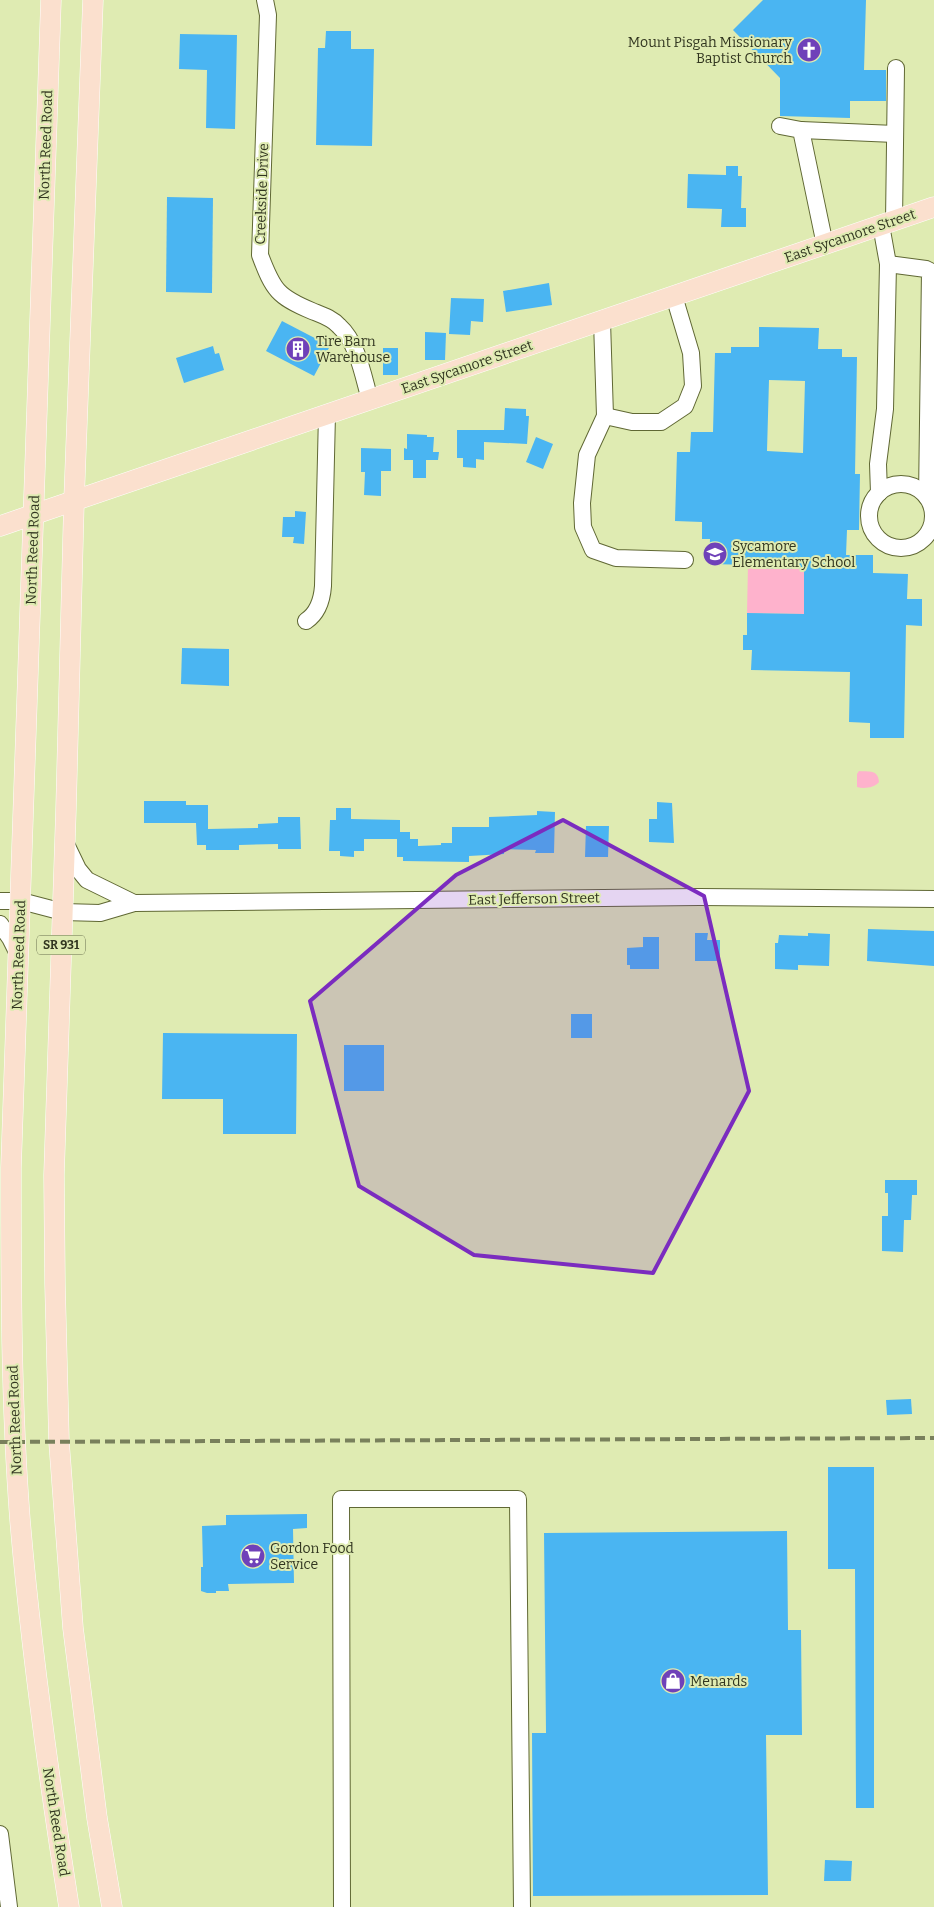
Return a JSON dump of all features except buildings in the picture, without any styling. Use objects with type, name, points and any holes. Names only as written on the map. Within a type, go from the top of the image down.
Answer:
[{"type":"main road","name":"North Reed Road","points":[[51,0],[11,1168],[11,1311],[20,1520],[43,1732],[70,1907]]},
{"type":"main road","name":"SR 931","points":[[93,0],[74,501],[54,1176],[55,1284],[59,1442],[73,1628],[97,1818],[112,1907]]},
{"type":"main road","name":"East Sycamore Street","points":[[0,526],[934,208]]},
{"type":"main road","points":[[108,1887],[119,1907]]},
{"type":"street","name":"Creekside Drive","points":[[265,0],[268,15],[260,255],[270,282],[279,292],[290,302],[329,318],[340,326],[348,336],[357,357],[370,400]]},
{"type":"street","points":[[879,493],[878,464],[884,409],[888,264],[887,223],[899,140],[896,68]]},
{"type":"street","points":[[780,126],[801,130],[899,140]]},
{"type":"street","points":[[801,130],[825,244]]},
{"type":"street","points":[[888,264],[926,269],[930,272],[927,497],[933,512],[934,521],[930,531],[923,540],[914,546],[892,547],[878,538],[870,524],[871,507],[879,493],[888,487],[904,485],[919,489],[927,497]]},
{"type":"street","points":[[605,416],[632,422],[661,422],[684,406],[693,386],[691,353],[674,296]]},
{"type":"street","points":[[602,321],[605,416],[587,455],[582,503],[583,527],[593,550],[616,558],[685,560]]},
{"type":"street","points":[[306,621],[314,615],[324,586],[327,414]]},
{"type":"street","name":"East Jefferson Street","points":[[65,842],[78,869],[87,880],[120,895],[134,904]]},
{"type":"street","name":"East Jefferson Street","points":[[0,901],[21,902],[62,912],[100,912],[134,904],[699,897],[934,899]]},
{"type":"street","points":[[0,924],[19,955]]},
{"type":"street","points":[[342,1907],[342,1499],[518,1499],[522,1907]]},
{"type":"street","points":[[0,1834],[9,1907]]},
{"type":"highlighted area","points":[[563,820],[704,896],[749,1091],[653,1273],[474,1255],[359,1186],[310,1001],[456,875]]},
{"type":"shaded area","points":[[748,565],[754,565],[755,568],[804,569],[804,614],[747,613]]},
{"type":"shaded area","points":[[859,771],[875,773],[879,782],[869,788],[857,787],[857,774]]},
{"type":"railway","points":[[0,1442],[934,1438]]},
{"type":"place","name":"Mount Pisgah Missionary Baptist Church","points":[[809,50]]},
{"type":"place","name":"Tire Barn Warehouse","points":[[298,349]]},
{"type":"place","name":"Sycamore Elementary School","points":[[715,554]]},
{"type":"place","name":"Gordon Food Service","points":[[253,1556]]},
{"type":"place","name":"Menards","points":[[673,1681]]}]
